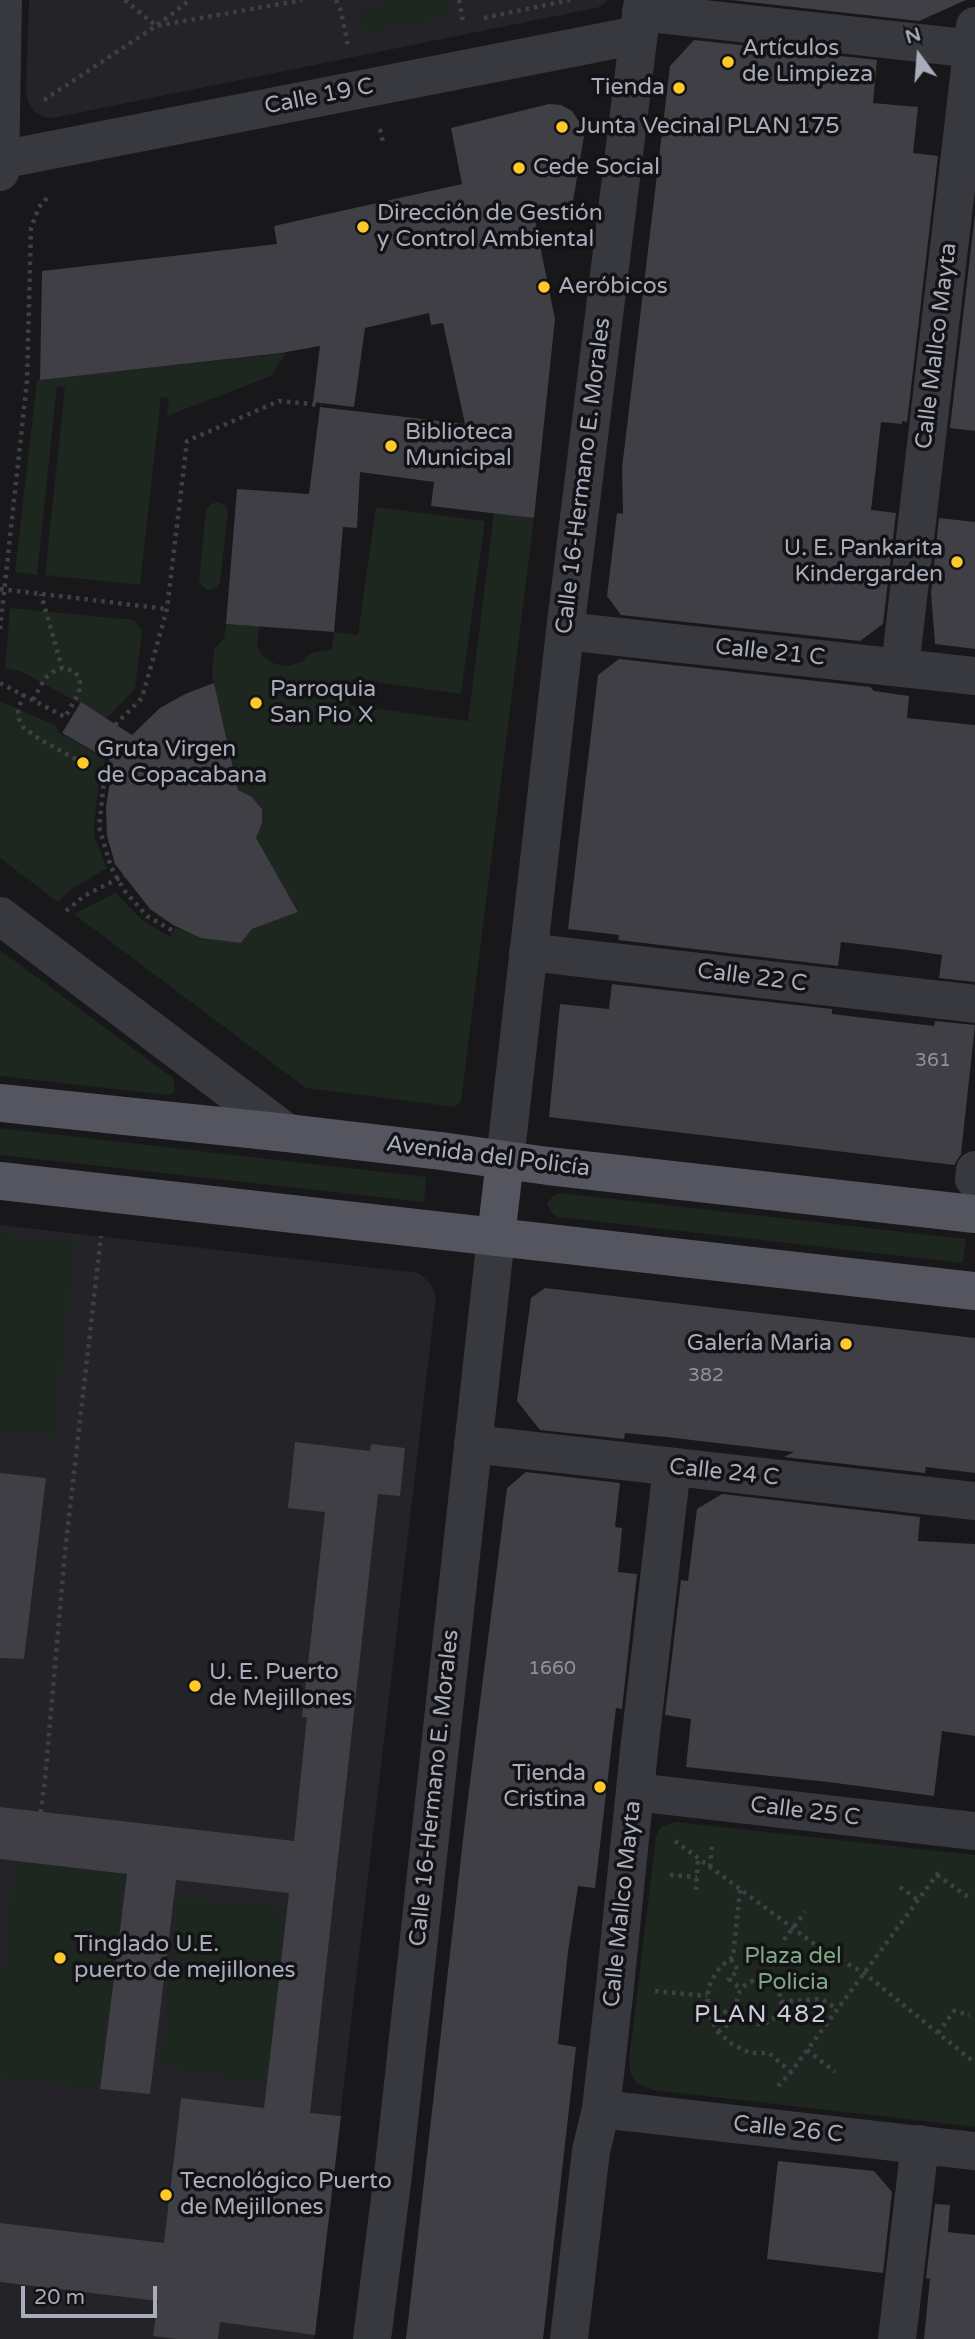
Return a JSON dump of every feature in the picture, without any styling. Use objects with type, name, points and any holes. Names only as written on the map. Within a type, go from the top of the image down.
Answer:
[{"type":"main road","name":"Avenida del Policía","points":[[0,1103],[287,1133],[505,1160],[975,1188]]},
{"type":"main road","points":[[496,1237],[505,1160]]},
{"type":"main road","points":[[0,1181],[975,1291]]},
{"type":"street","points":[[0,172],[3,0]]},
{"type":"street","name":"Calle 19 C","points":[[0,160],[640,16],[974,41]]},
{"type":"street","name":"Calle 16-Hermano E. Morales","points":[[505,1160],[565,631],[640,16]]},
{"type":"street","name":"Calle Mallco Mayta","points":[[900,667],[974,41]]},
{"type":"street","name":"Calle 21 C","points":[[565,631],[975,676]]},
{"type":"street","points":[[0,916],[287,1133]]},
{"type":"street","name":"Calle 22 C","points":[[528,952],[975,1004]]},
{"type":"street","name":"Calle 16-Hermano E. Morales","points":[[372,2339],[393,2175],[496,1237]]},
{"type":"street","name":"Calle 24 C","points":[[473,1444],[975,1501]]},
{"type":"street","name":"Calle Mallco Mayta","points":[[569,2339],[591,2151],[601,2109],[672,1467]]},
{"type":"street","name":"Calle 25 C","points":[[635,1792],[975,1831]]},
{"type":"street","name":"Calle 26 C","points":[[601,2109],[975,2151]]},
{"type":"street","points":[[897,2339],[920,2144]]},
{"type":"path","points":[[125,0],[156,26]]},
{"type":"path","points":[[42,102],[156,26],[190,0]]},
{"type":"path","points":[[156,26],[302,0]]},
{"type":"path","points":[[336,0],[341,10],[348,46]]},
{"type":"path","points":[[459,0],[463,22]]},
{"type":"path","points":[[556,3],[570,0]]},
{"type":"path","points":[[0,629],[2,589],[27,382],[31,228],[39,206],[26,206]]},
{"type":"path","points":[[21,289],[30,290]]},
{"type":"path","points":[[115,725],[142,698],[167,608],[187,441],[279,401],[321,405]]},
{"type":"path","points":[[2,589],[167,608]]},
{"type":"path","points":[[41,594],[62,668]]},
{"type":"path","points":[[0,683],[65,717],[79,693],[80,682],[74,670],[62,668],[45,678],[33,700]]},
{"type":"path","points":[[23,694],[18,709],[24,728],[83,763]]},
{"type":"path","points":[[111,761],[104,781],[99,827],[117,879],[148,916],[173,931]]},
{"type":"path","points":[[68,909],[84,895],[139,868]]},
{"type":"path","points":[[34,1863],[45,1779],[65,1552],[101,1236]]},
{"type":"path","points":[[675,1829],[674,1840],[821,1950],[864,1973],[975,2063]]},
{"type":"path","points":[[710,1867],[713,1833]]},
{"type":"path","points":[[696,1890],[698,1858]]},
{"type":"path","points":[[740,1889],[733,1957],[720,1967],[711,1981],[707,1996],[710,2016],[718,2032],[732,2044],[750,2053],[769,2053],[791,2072],[948,1860]]},
{"type":"path","points":[[658,1874],[697,1877]]},
{"type":"path","points":[[937,1875],[968,1897]]},
{"type":"path","points":[[900,1887],[918,1900]]},
{"type":"path","points":[[784,1940],[805,1912]]},
{"type":"path","points":[[731,1959],[738,1970],[729,1979],[741,1988]]},
{"type":"path","points":[[754,1980],[768,1982],[778,1991],[781,2002],[775,2017],[763,2024],[748,2022],[737,2008],[737,1995],[741,1988],[754,1980]]},
{"type":"path","points":[[645,1990],[707,1996]]},
{"type":"path","points":[[781,2002],[821,1999],[836,2009]]},
{"type":"path","points":[[718,2032],[730,2022],[725,2012],[737,2008]]},
{"type":"path","points":[[938,2033],[954,2011],[970,2015]]},
{"type":"path","points":[[807,2050],[835,2072]]},
{"type":"shaded area","points":[[29,0],[608,0],[600,7],[53,118],[43,117],[34,111],[26,92]]},
{"type":"shaded area","name":"U. E. Puerto de Mejillones","points":[[0,1225],[419,1273],[430,1283],[436,1296],[314,2339],[0,2339]]},
{"type":"green space","points":[[395,0],[447,0],[447,12],[439,18],[374,31],[363,28],[360,21],[364,8]]},
{"type":"green space","points":[[286,353],[271,376],[167,416],[169,398],[161,397],[140,585],[45,575],[65,387],[57,386],[37,575],[15,572],[37,380]]},
{"type":"green space","points":[[218,502],[225,505],[228,511],[220,583],[216,588],[208,590],[199,580],[206,509]]},
{"type":"green space","points":[[376,507],[485,521],[461,694],[353,679],[349,705],[468,721],[494,513],[534,518],[461,1101],[455,1107],[306,1088],[74,914],[116,893],[141,919],[170,937],[175,927],[195,935],[201,922],[210,939],[241,943],[252,929],[298,912],[254,835],[262,823],[262,809],[252,797],[239,793],[212,674],[214,649],[224,638],[226,624],[259,626],[257,646],[263,656],[275,664],[288,666],[302,662],[311,653],[332,649],[334,632],[358,635]]},
{"type":"green space","points":[[10,608],[134,620],[142,631],[135,689],[107,718],[22,672],[5,668]]},
{"type":"green space","points":[[0,701],[57,726],[58,732],[106,758],[99,779],[94,828],[95,838],[107,868],[72,889],[58,902],[0,858]]},
{"type":"green space","points":[[0,950],[173,1078],[175,1089],[172,1094],[0,1076]]},
{"type":"green space","points":[[0,1128],[426,1177],[424,1202],[0,1155]]},
{"type":"green space","points":[[560,1193],[966,1239],[963,1263],[557,1217],[547,1204],[552,1197]]},
{"type":"green space","points":[[0,1234],[75,1242],[53,1437],[0,1431]]},
{"type":"green space","name":"Plaza del Policia","points":[[676,1822],[975,1855],[975,2127],[653,2090],[637,2083],[631,2074],[629,2061],[656,1836],[662,1826]]},
{"type":"green space","name":"Tinglado U.E. puerto de mejillones","points":[[16,1862],[126,1874],[100,2089],[0,2077],[0,1995]]},
{"type":"green space","points":[[179,1898],[287,1908],[267,2084],[161,2066]]},
{"type":"building","points":[[731,0],[966,0],[919,21]]},
{"type":"building","points":[[694,40],[877,60],[873,103],[918,107],[913,153],[938,156],[907,422],[881,422],[871,510],[896,513],[883,624],[860,641],[621,615],[607,596],[617,513],[623,514],[622,468],[670,66]]},
{"type":"building","points":[[549,104],[561,105],[572,111],[584,136],[573,201],[533,211],[555,319],[534,518],[431,506],[434,482],[360,472],[357,528],[343,527],[334,632],[226,624],[237,489],[309,494],[320,407],[465,424],[443,323],[431,325],[429,313],[365,328],[354,407],[313,402],[320,346],[281,353],[40,380],[42,271],[277,244],[274,226],[462,184],[451,128]]},
{"type":"building","points":[[975,214],[975,431],[950,428]]},
{"type":"building","name":"U. E. Pankarita Kindergarden","points":[[939,518],[975,522],[975,649],[935,644],[931,593]]},
{"type":"building","points":[[619,659],[870,687],[874,691],[909,696],[907,718],[975,725],[975,982],[939,978],[942,955],[908,950],[841,942],[838,966],[618,940],[619,935],[568,929],[598,675]]},
{"type":"building","name":"Parroquia San Pio X","points":[[214,683],[238,790],[252,797],[262,809],[262,823],[256,838],[298,912],[252,929],[241,943],[201,938],[173,925],[150,909],[115,864],[107,836],[106,807],[113,762],[62,733],[81,702],[132,735],[160,708],[185,694]]},
{"type":"building","points":[[612,984],[832,1009],[832,1014],[934,1026],[935,1021],[975,1025],[961,1154],[954,1165],[549,1117],[560,1004],[609,1009]]},
{"type":"building","points":[[545,1288],[975,1338],[975,1473],[926,1467],[925,1473],[784,1457],[794,1452],[666,1437],[625,1433],[624,1439],[540,1430],[517,1401],[531,1298]]},
{"type":"building","points":[[295,1442],[370,1451],[371,1444],[405,1448],[400,1496],[378,1494],[310,2113],[341,2116],[315,2335],[220,2322],[218,2339],[153,2336],[158,2301],[0,2282],[0,2223],[164,2243],[181,2098],[264,2108],[289,1893],[176,1880],[150,2094],[100,2089],[127,1874],[0,1859],[0,1807],[294,1841],[307,1717],[302,1717],[325,1512],[288,1508]]},
{"type":"building","points":[[526,1472],[620,1483],[615,1527],[622,1528],[618,1572],[637,1574],[622,1709],[616,1708],[595,1888],[578,1886],[568,1952],[558,2044],[576,2047],[543,2339],[406,2339],[465,1822],[507,1488]]},
{"type":"building","points":[[0,1473],[46,1478],[24,1659],[0,1658]]},
{"type":"building","points":[[722,1494],[920,1517],[918,1541],[975,1544],[975,1736],[942,1731],[934,1796],[686,1767],[691,1719],[665,1715],[681,1580],[688,1581],[697,1509]]},
{"type":"building","points":[[778,2161],[874,2171],[892,2192],[883,2273],[767,2259]]},
{"type":"building","points":[[935,2204],[950,2205],[948,2232],[975,2235],[975,2339],[924,2339],[930,2279],[926,2278]]},
{"type":"place","name":"Artículos de Limpieza","points":[[728,62]]},
{"type":"place","name":"Tienda","points":[[679,88]]},
{"type":"place","name":"Junta Vecinal PLAN 175","points":[[562,127]]},
{"type":"place","name":"Cede Social","points":[[519,168]]},
{"type":"place","name":"Dirección de Gestión y Control Ambiental","points":[[363,227]]},
{"type":"place","name":"Aeróbicos","points":[[544,287]]},
{"type":"place","name":"Biblioteca Municipal","points":[[391,446]]},
{"type":"place","name":"U. E. Pankarita Kindergarden","points":[[957,562]]},
{"type":"place","name":"Parroquia San Pio X","points":[[256,703]]},
{"type":"place","name":"Gruta Virgen de Copacabana","points":[[83,763]]},
{"type":"place","name":"Galería Maria","points":[[846,1344]]},
{"type":"place","name":"U. E. Puerto de Mejillones","points":[[195,1686]]},
{"type":"place","name":"Tienda Cristina","points":[[600,1787]]},
{"type":"place","name":"Tinglado U.E. puerto de mejillones","points":[[60,1958]]},
{"type":"place","name":"Tecnológico Puerto de Mejillones","points":[[166,2195]]},
{"type":"district","name":"PLAN 482","points":[[761,2016]]}]
